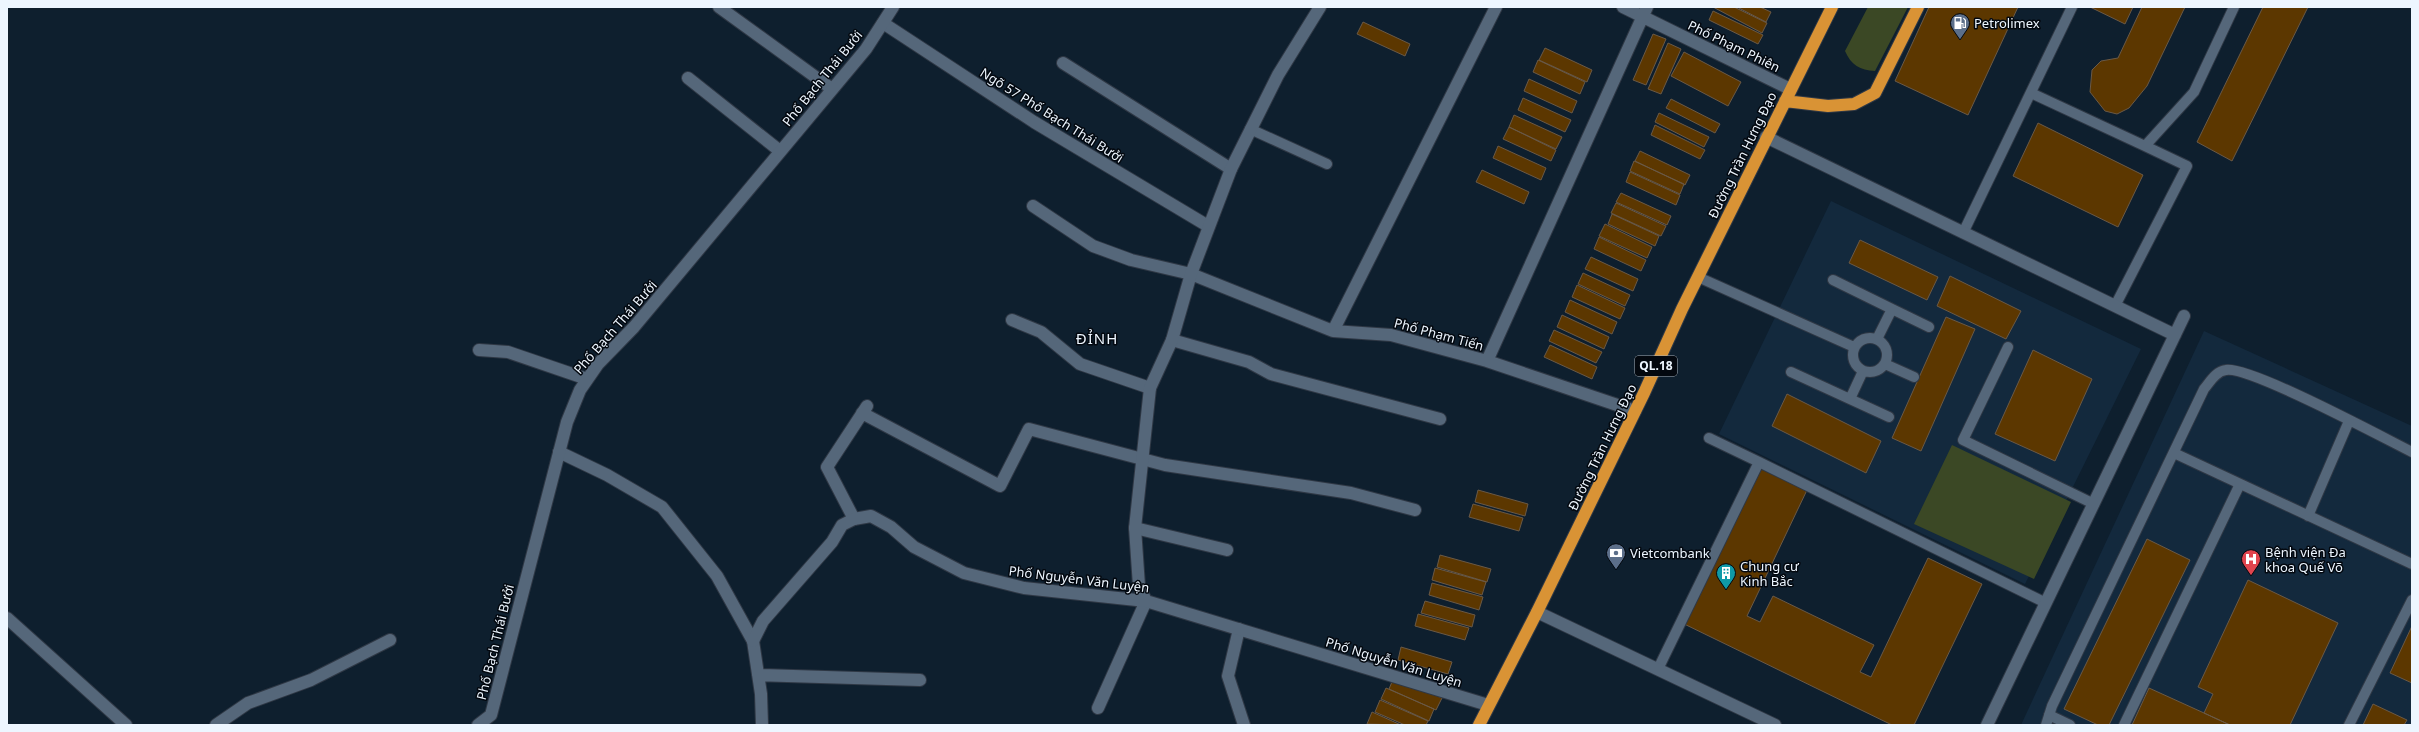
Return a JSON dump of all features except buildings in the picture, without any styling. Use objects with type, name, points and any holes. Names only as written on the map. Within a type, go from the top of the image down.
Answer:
[{"type":"highway","name":"Đường Trần Hưng Đạo","points":[[1479,725],[1537,612],[1766,137],[1832,7]]},
{"type":"highway","points":[[1785,101],[1828,106],[1854,104],[1875,93],[1918,7]]},
{"type":"street","points":[[720,7],[832,89]]},
{"type":"street","name":"Phố Bạch Thái Bưởi","points":[[478,725],[492,720],[567,422],[580,390],[598,364],[639,321],[866,49],[893,7]]},
{"type":"street","points":[[1098,708],[1146,601],[1139,586],[1135,528],[1144,460],[1150,388],[1172,340],[1191,274],[1208,226],[1231,169],[1278,75],[1319,7]]},
{"type":"street","points":[[1334,332],[1496,7]]},
{"type":"street","name":"Phố Phạm Phiên","points":[[1623,7],[1644,12],[1790,89]]},
{"type":"street","points":[[1487,361],[1644,12]]},
{"type":"street","name":"Ngõ 57 Phố Bạch Thái Bưởi","points":[[883,23],[1034,122],[1208,226]]},
{"type":"street","points":[[1063,63],[1231,169]]},
{"type":"street","points":[[688,78],[780,152]]},
{"type":"street","points":[[1766,137],[2175,335]]},
{"type":"street","name":"Phố Phạm Tiến","points":[[1033,206],[1093,246],[1131,260],[1191,274],[1334,332],[1391,335],[1487,361],[1635,411]]},
{"type":"street","points":[[1987,725],[2184,316]]},
{"type":"street","points":[[1012,320],[1041,332],[1080,364],[1150,388]]},
{"type":"street","points":[[1172,340],[1249,362],[1271,374],[1440,420]]},
{"type":"street","points":[[479,350],[508,352],[587,379]]},
{"type":"street","points":[[753,641],[763,621],[832,542],[842,525],[854,519],[827,467],[865,409],[1000,486],[1029,429],[1165,465],[1351,493],[1415,510]]},
{"type":"street","points":[[559,452],[607,475],[662,507],[716,576],[753,641],[758,675],[762,725]]},
{"type":"street","name":"Phố Nguyễn Văn Luyện","points":[[854,519],[871,516],[891,527],[914,547],[964,573],[1024,588],[1146,601],[1488,705]]},
{"type":"street","points":[[1135,528],[1227,550]]},
{"type":"street","points":[[1537,612],[1775,725]]},
{"type":"street","points":[[7,618],[126,725]]},
{"type":"street","points":[[1239,629],[1228,676],[1244,725]]},
{"type":"street","points":[[216,725],[248,703],[311,680],[390,640]]},
{"type":"street","points":[[758,675],[920,680]]},
{"type":"lane","points":[[1963,233],[2072,7]]},
{"type":"lane","points":[[2144,146],[2194,92],[2234,7]]},
{"type":"lane","points":[[2031,93],[2187,166],[2115,306]]},
{"type":"lane","points":[[1250,129],[1327,164]]},
{"type":"lane","points":[[1698,277],[1854,347]]},
{"type":"lane","points":[[1833,280],[1929,326]]},
{"type":"lane","points":[[1877,339],[1892,308]]},
{"type":"lane","points":[[1866,338],[1877,339],[1886,347],[1887,358],[1885,364],[1877,371],[1863,371],[1853,362],[1854,347],[1866,338]]},
{"type":"lane","points":[[2008,347],[1963,440],[2094,504]]},
{"type":"lane","points":[[1885,364],[1914,378]]},
{"type":"lane","points":[[2070,725],[2048,720],[2204,389],[2214,376],[2225,370],[2237,370],[2265,380],[2412,452]]},
{"type":"lane","points":[[1850,399],[1863,371]]},
{"type":"lane","points":[[1791,372],[1889,417]]},
{"type":"lane","points":[[2308,516],[2349,421]]},
{"type":"lane","points":[[1709,438],[2046,603]]},
{"type":"lane","points":[[2174,453],[2412,564]]},
{"type":"lane","points":[[1658,669],[1759,462]]},
{"type":"lane","points":[[2124,725],[2240,484]]},
{"type":"lane","points":[[2349,725],[2412,600]]},
{"type":"shaded area","points":[[1831,201],[2141,349],[2025,584],[1719,434]]},
{"type":"shaded area","name":"Bệnh viện Đa khoa Quế Võ","points":[[2204,331],[2412,426],[2412,725],[2021,725]]},
{"type":"green space","points":[[1868,7],[1908,7],[1875,71],[1857,66],[1850,60],[1845,51]]},
{"type":"green space","points":[[1952,445],[2071,502],[2034,579],[1914,524]]},
{"type":"place","name":"Petrolimex","points":[[1960,40]]},
{"type":"place","name":"Vietcombank","points":[[1616,570]]},
{"type":"place","name":"Bệnh viện Đa khoa Quế Võ","points":[[2251,576]]},
{"type":"place","name":"Chung cư Kinh Bắc","points":[[1726,590]]},
{"type":"district","name":"ĐỈNH","points":[[1097,339]]}]
